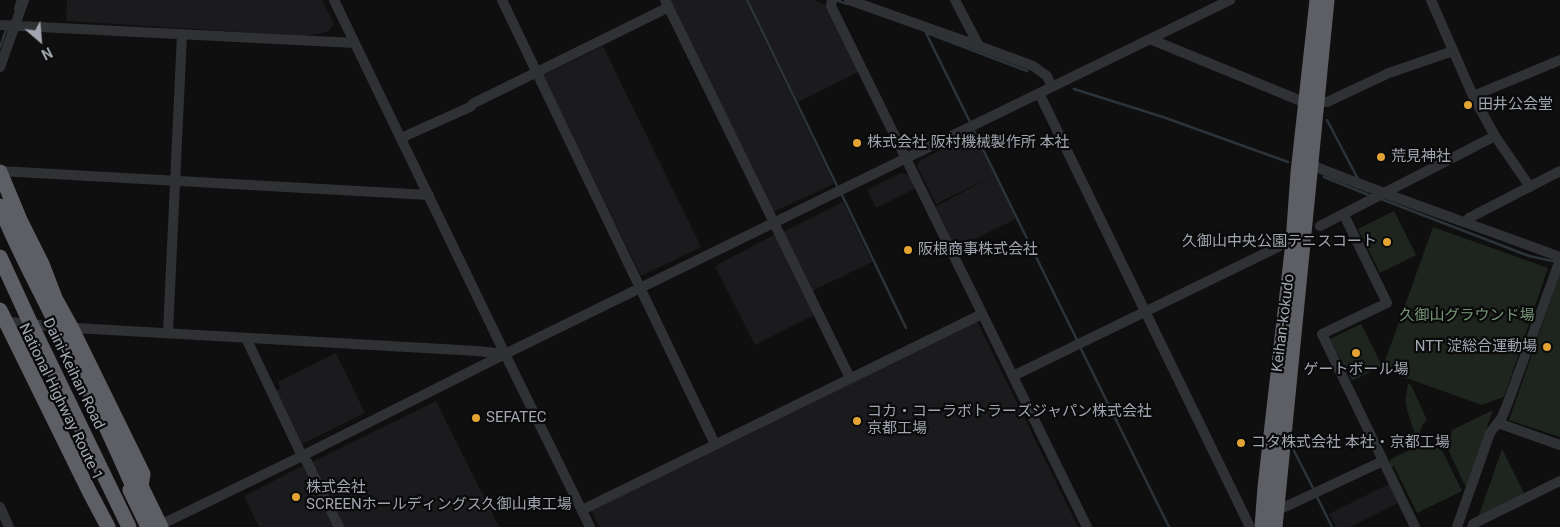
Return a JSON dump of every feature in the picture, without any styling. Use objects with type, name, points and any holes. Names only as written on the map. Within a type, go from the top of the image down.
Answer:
[{"type":"highway","name":"Keihan-kokudo","points":[[1262,523],[1302,304],[1306,169],[1312,102],[1317,0]]},
{"type":"highway","name":"Keihan-kokudo","points":[[1312,102],[1327,0]]},
{"type":"highway","name":"Keihan-kokudo","points":[[1262,523],[1293,242],[1306,169]]},
{"type":"highway","points":[[0,171],[20,220],[42,264],[64,327],[144,474],[140,486]]},
{"type":"highway","name":"National Highway Route 1","points":[[0,206],[13,238],[64,327],[118,452],[155,527]]},
{"type":"highway","name":"Daini-Keihan Road","points":[[0,219],[48,324],[155,527]]},
{"type":"highway","points":[[13,238],[34,264],[55,298]]},
{"type":"highway","name":"Daini-Keihan Road","points":[[0,257],[129,527]]},
{"type":"highway","name":"National Highway Route 1","points":[[0,275],[51,387],[122,527]]},
{"type":"highway","points":[[2,318],[108,527]]},
{"type":"highway","points":[[118,452],[140,486],[155,527]]},
{"type":"highway","points":[[89,491],[89,479],[93,468]]},
{"type":"street","points":[[0,67],[24,0]]},
{"type":"street","points":[[334,0],[504,354],[590,527]]},
{"type":"street","points":[[502,0],[715,444]]},
{"type":"street","points":[[832,0],[831,6],[1087,527]]},
{"type":"street","points":[[849,0],[1033,66],[1046,76],[1052,87]]},
{"type":"street","points":[[955,0],[979,46]]},
{"type":"street","points":[[1431,0],[1473,96],[1495,136],[1530,187]]},
{"type":"street","points":[[155,527],[1224,1]]},
{"type":"street","points":[[401,138],[470,107],[474,103],[667,4],[850,378]]},
{"type":"street","points":[[0,25],[355,44]]},
{"type":"street","points":[[168,332],[182,34]]},
{"type":"street","points":[[1150,39],[1312,102],[1327,102],[1389,73],[1453,51]]},
{"type":"street","points":[[1473,96],[1560,60]]},
{"type":"street","points":[[1039,93],[1145,312],[1262,523],[1382,461]]},
{"type":"street","points":[[1320,226],[1495,136]]},
{"type":"street","points":[[1306,169],[1466,222],[1560,259],[1507,405],[1498,423],[1490,433],[1457,527]]},
{"type":"street","points":[[0,171],[428,195]]},
{"type":"street","points":[[1466,222],[1469,218],[1560,171]]},
{"type":"street","points":[[1344,215],[1388,303],[1322,334],[1415,527]]},
{"type":"street","points":[[1013,376],[1278,247]]},
{"type":"street","points":[[582,510],[982,314]]},
{"type":"street","points":[[2,318],[22,324],[477,350],[504,354]]},
{"type":"street","points":[[246,338],[338,527]]},
{"type":"street","points":[[1498,423],[1560,445]]},
{"type":"street","points":[[1472,527],[1473,524],[1560,481]]},
{"type":"street","points":[[0,507],[9,527]]},
{"type":"shaded area","points":[[67,0],[322,0],[334,24],[328,32],[307,36],[66,21]]},
{"type":"shaded area","points":[[670,0],[745,0],[834,184],[773,212]]},
{"type":"shaded area","points":[[748,0],[814,0],[828,6],[860,71],[798,102]]},
{"type":"shaded area","points":[[603,46],[701,247],[641,276],[543,75]]},
{"type":"shaded area","points":[[974,133],[995,175],[936,204],[917,166],[921,160]]},
{"type":"shaded area","points":[[901,173],[909,175],[916,188],[876,208],[867,190]]},
{"type":"shaded area","points":[[995,175],[1016,219],[956,248],[935,207]]},
{"type":"shaded area","points":[[843,202],[872,262],[812,291],[783,232]]},
{"type":"shaded area","points":[[776,234],[816,314],[755,345],[715,266]]},
{"type":"shaded area","name":"コカ・コーラボトラーズジャパン株式会社 京都工場","points":[[977,321],[1078,527],[599,527],[591,511]]},
{"type":"shaded area","points":[[336,353],[365,413],[302,444],[275,391],[281,388],[278,382]]},
{"type":"shaded area","points":[[436,401],[499,527],[341,527],[310,463]]},
{"type":"shaded area","points":[[304,465],[335,527],[259,527],[244,496]]},
{"type":"shaded area","points":[[1389,484],[1398,503],[1350,527],[1336,527],[1329,514]]},
{"type":"green space","name":"久御山中央公園テニスコート","points":[[1394,211],[1416,255],[1380,273],[1358,229]]},
{"type":"green space","name":"久御山グラウンド場","points":[[1433,227],[1548,268],[1504,397],[1482,405],[1392,373],[1385,361]]},
{"type":"green space","name":"NTT 淀総合運動場","points":[[1560,274],[1560,437],[1509,420]]},
{"type":"green space","name":"ゲートボール場","points":[[1361,324],[1382,366],[1352,381],[1330,339]]},
{"type":"green space","points":[[1408,384],[1411,385],[1427,420],[1421,428],[1421,437],[1417,439],[1406,407]]},
{"type":"green space","points":[[1493,410],[1466,488],[1446,445],[1452,430]]},
{"type":"green space","points":[[1424,443],[1431,448],[1441,448],[1462,491],[1417,513],[1394,466],[1390,467],[1389,463],[1391,459]]},
{"type":"green space","points":[[1502,449],[1525,495],[1478,518]]},
{"type":"waterway","points":[[15,9],[18,0]]},
{"type":"waterway","points":[[747,0],[838,188]]},
{"type":"waterway","points":[[836,0],[847,4]]},
{"type":"waterway","points":[[0,47],[6,30]]},
{"type":"waterway","points":[[926,33],[971,124]]},
{"type":"waterway","points":[[927,33],[1027,71]]},
{"type":"waterway","points":[[1074,89],[1163,117],[1288,162]]},
{"type":"waterway","points":[[1327,120],[1358,179]]},
{"type":"waterway","points":[[973,129],[1078,342]]},
{"type":"waterway","points":[[1324,177],[1371,196]]},
{"type":"waterway","points":[[841,193],[906,328]]},
{"type":"waterway","points":[[1381,199],[1529,256],[1557,262]]},
{"type":"waterway","points":[[1080,347],[1169,527]]},
{"type":"waterway","points":[[1292,447],[1314,490]]},
{"type":"waterway","points":[[1316,495],[1332,527]]},
{"type":"place","name":"田井公会堂","points":[[1468,105]]},
{"type":"place","name":"株式会社 阪村機械製作所 本社","points":[[857,143]]},
{"type":"place","name":"荒見神社","points":[[1381,157]]},
{"type":"place","name":"久御山中央公園テニスコート","points":[[1387,242]]},
{"type":"place","name":"阪根商事株式会社","points":[[908,250]]},
{"type":"place","name":"NTT 淀総合運動場","points":[[1547,347]]},
{"type":"place","name":"ゲートボール場","points":[[1356,353]]},
{"type":"place","name":"SEFATEC","points":[[476,418]]},
{"type":"place","name":"コカ・コーラボトラーズジャパン株式会社 京都工場","points":[[857,421]]},
{"type":"place","name":"コタ株式会社 本社・京都工場","points":[[1241,443]]},
{"type":"place","name":"株式会社 SCREENホールディングス久御山東工場","points":[[296,497]]}]
